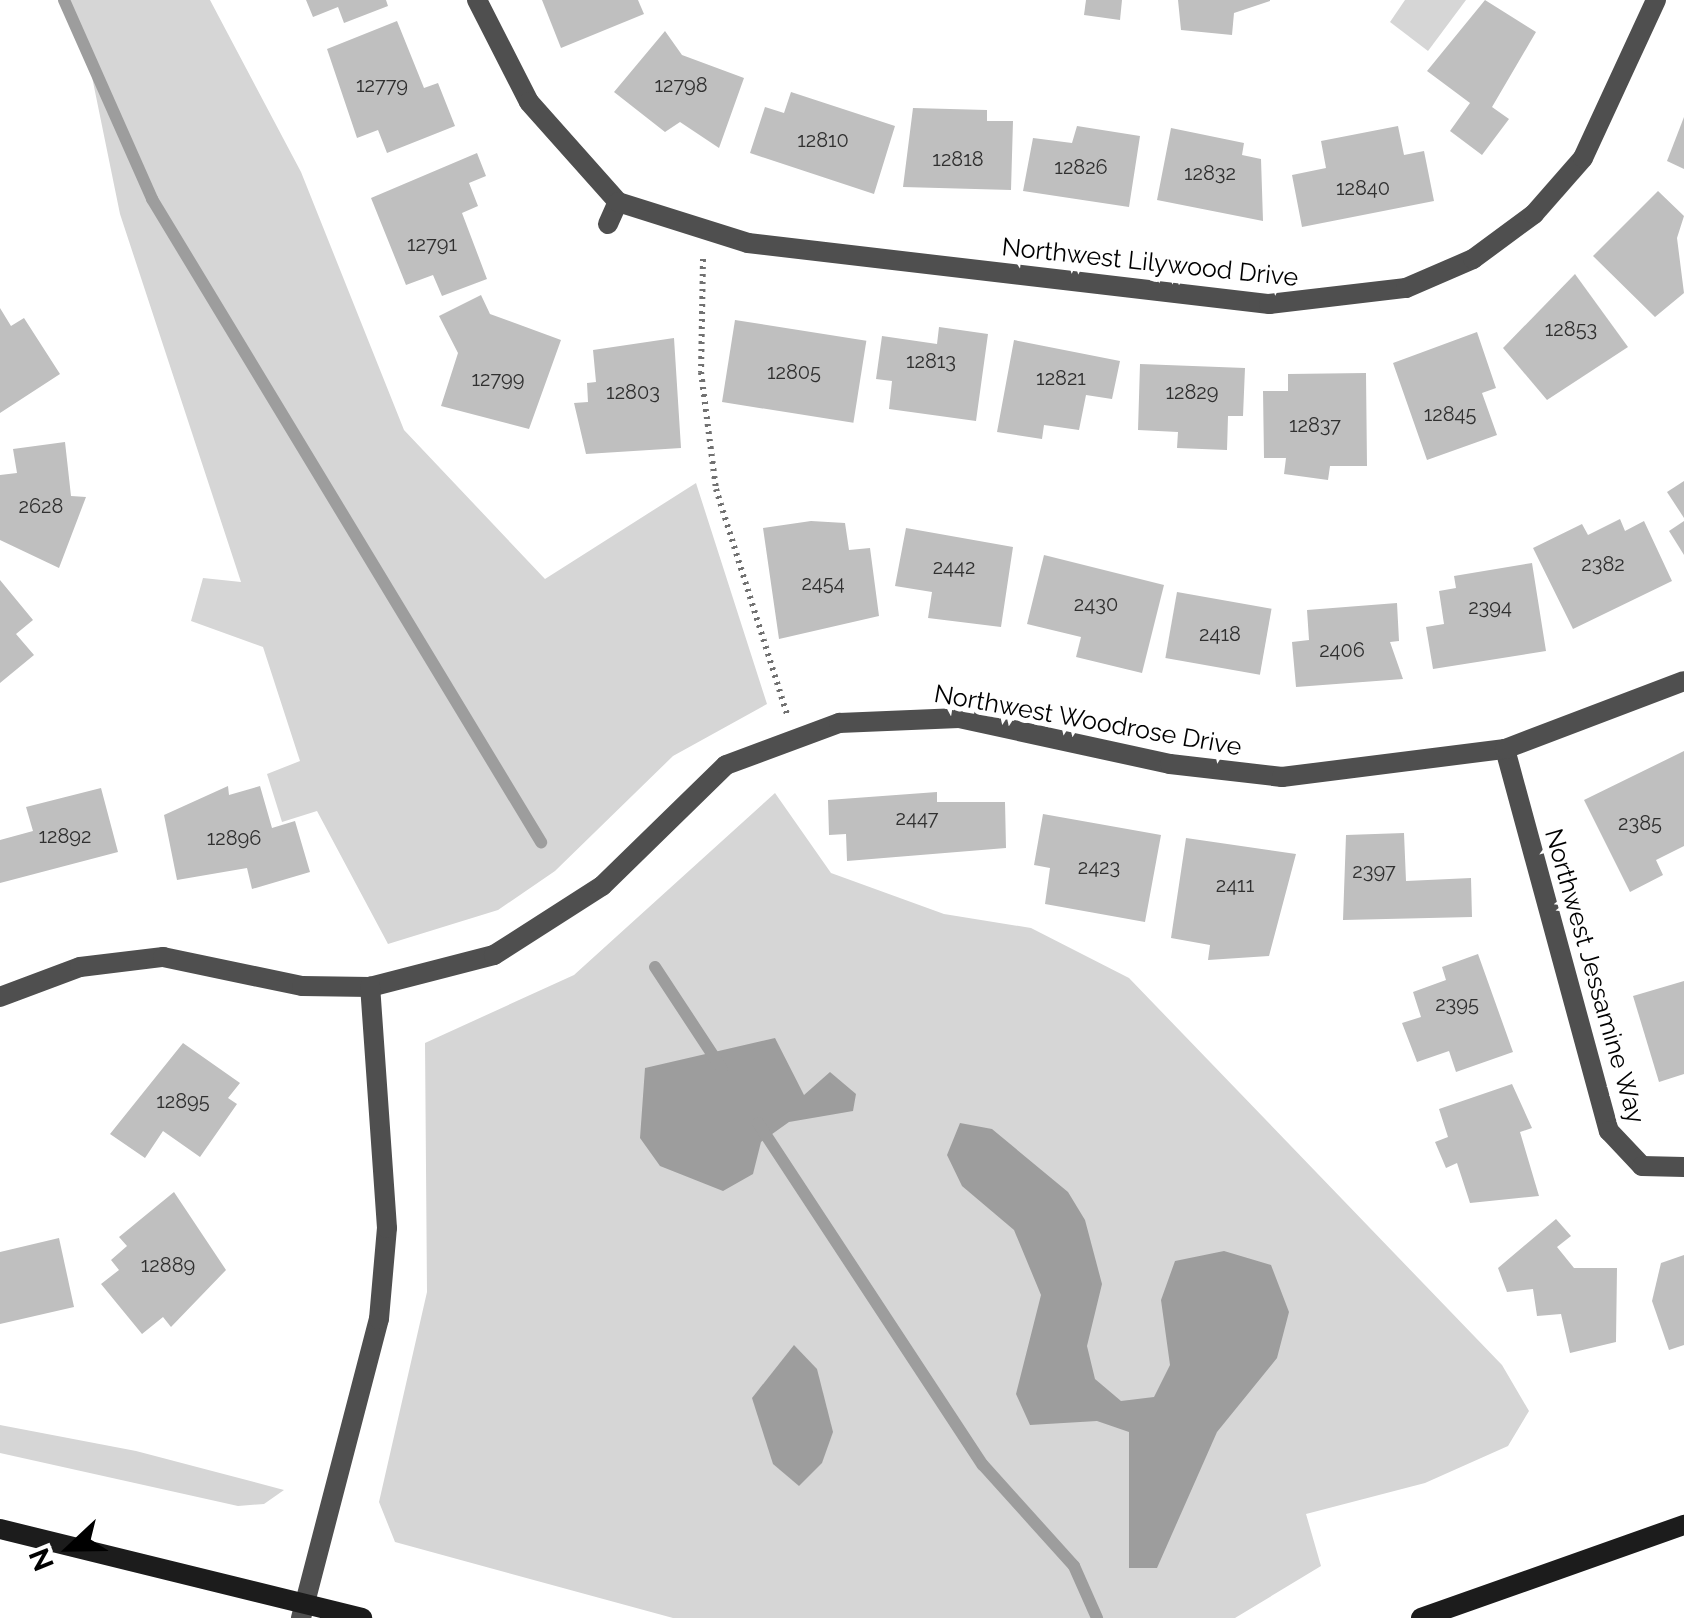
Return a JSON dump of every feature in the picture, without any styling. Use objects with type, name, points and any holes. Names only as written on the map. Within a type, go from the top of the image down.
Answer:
[{"type":"main road","points":[[1422,1618],[1684,1525]]},
{"type":"main road","points":[[0,1529],[303,1610],[362,1618]]},
{"type":"street","name":"Northwest Lilywood Drive","points":[[477,0],[529,102],[618,202],[704,232],[1270,304],[1406,288],[1473,259],[1559,186],[1618,94],[1656,0]]},
{"type":"street","points":[[608,224],[618,202]]},
{"type":"street","name":"Northwest Woodrose Drive","points":[[0,997],[80,968],[163,958],[302,986],[370,987],[494,955],[547,928],[726,765],[795,736],[898,714],[960,718],[1170,764],[1282,777],[1506,749],[1684,680]]},
{"type":"street","name":"Northwest Jessamine Way","points":[[1506,749],[1609,1131],[1642,1166],[1684,1168]]},
{"type":"street","points":[[303,1610],[379,1319],[387,1228],[370,987]]},
{"type":"path","points":[[704,232],[701,372],[716,488],[795,736]]},
{"type":"shaded area","points":[[61,0],[210,0],[301,172],[404,430],[545,579],[696,483],[767,704],[673,756],[555,871],[498,910],[388,944],[317,811],[282,822],[267,774],[300,761],[263,647],[191,621],[203,578],[241,582],[120,214],[90,67]]},
{"type":"shaded area","points":[[1405,0],[1466,0],[1428,51],[1390,22]]},
{"type":"shaded area","points":[[775,793],[831,873],[944,914],[1031,928],[1129,978],[1502,1365],[1529,1411],[1508,1446],[1425,1483],[1306,1514],[1321,1566],[1235,1618],[673,1618],[395,1542],[379,1502],[427,1292],[425,1043],[574,975]]},
{"type":"shaded area","points":[[775,1038],[804,1095],[830,1072],[856,1094],[853,1111],[789,1122],[761,1142],[753,1174],[723,1191],[660,1166],[640,1138],[645,1068]]},
{"type":"shaded area","points":[[960,1123],[992,1129],[1068,1192],[1085,1220],[1102,1284],[1087,1346],[1095,1379],[1121,1401],[1154,1397],[1170,1365],[1161,1300],[1175,1261],[1224,1251],[1271,1265],[1289,1312],[1277,1358],[1217,1432],[1157,1568],[1129,1568],[1129,1432],[1097,1421],[1030,1425],[1016,1394],[1041,1295],[1014,1230],[962,1186],[947,1155]]},
{"type":"shaded area","points":[[794,1345],[817,1369],[833,1432],[822,1463],[799,1486],[773,1464],[752,1398]]},
{"type":"shaded area","points":[[0,1425],[136,1451],[284,1490],[264,1504],[238,1506],[0,1453]]},
{"type":"building","points":[[306,0],[386,0],[388,6],[344,23],[338,7],[313,17]]},
{"type":"building","points":[[542,0],[638,0],[644,14],[561,48]]},
{"type":"building","points":[[1086,0],[1122,0],[1120,20],[1084,15]]},
{"type":"building","points":[[1178,0],[1270,1],[1234,13],[1232,35],[1181,30]]},
{"type":"building","points":[[1485,0],[1536,32],[1492,107],[1509,119],[1482,155],[1450,131],[1470,103],[1427,71]]},
{"type":"building","points":[[397,21],[424,88],[438,83],[455,126],[387,153],[378,130],[357,138],[327,49]]},
{"type":"building","points":[[665,31],[682,55],[744,78],[719,148],[680,122],[665,132],[614,92]]},
{"type":"building","points":[[791,92],[895,126],[874,194],[750,153],[765,107],[784,113]]},
{"type":"building","points":[[913,108],[987,110],[987,121],[1013,121],[1011,190],[903,187]]},
{"type":"building","points":[[1684,117],[1684,169],[1667,161]]},
{"type":"building","points":[[1077,126],[1140,136],[1129,207],[1023,191],[1033,138],[1072,143]]},
{"type":"building","points":[[1398,126],[1404,155],[1424,151],[1434,201],[1302,227],[1292,175],[1326,168],[1321,141]]},
{"type":"building","points":[[1171,128],[1244,143],[1242,155],[1261,159],[1263,221],[1157,200]]},
{"type":"building","points":[[477,153],[486,176],[469,183],[478,206],[462,213],[487,279],[442,296],[433,275],[406,285],[371,198]]},
{"type":"building","points":[[1658,191],[1684,216],[1677,238],[1684,293],[1655,317],[1593,256]]},
{"type":"building","points":[[1575,274],[1628,347],[1547,400],[1503,348]]},
{"type":"building","points":[[481,295],[490,314],[561,340],[529,429],[441,406],[458,353],[439,316]]},
{"type":"building","points":[[0,308],[11,326],[24,318],[60,374],[0,413]]},
{"type":"building","points":[[735,320],[866,341],[853,423],[722,402]]},
{"type":"building","points":[[939,327],[988,334],[976,421],[889,409],[892,381],[876,379],[882,336],[937,344]]},
{"type":"building","points":[[1477,332],[1496,388],[1482,393],[1497,435],[1427,460],[1393,363]]},
{"type":"building","points":[[674,338],[681,448],[586,454],[574,403],[588,402],[587,383],[596,382],[593,350]]},
{"type":"building","points":[[1014,340],[1120,361],[1112,399],[1086,395],[1079,430],[1044,425],[1042,439],[997,432]]},
{"type":"building","points":[[1140,364],[1245,368],[1243,416],[1228,416],[1227,450],[1177,448],[1178,432],[1138,430]]},
{"type":"building","points":[[1366,373],[1367,466],[1330,466],[1328,480],[1284,474],[1286,458],[1264,458],[1263,391],[1288,391],[1288,374]]},
{"type":"building","points":[[65,442],[71,496],[86,497],[59,568],[0,540],[0,475],[17,473],[13,449]]},
{"type":"building","points":[[1684,481],[1684,518],[1667,492]]},
{"type":"building","points":[[1620,519],[1625,531],[1644,521],[1672,581],[1573,629],[1533,548],[1582,524],[1588,535]]},
{"type":"building","points":[[811,521],[845,523],[849,550],[870,548],[879,616],[779,639],[763,528]]},
{"type":"building","points":[[1684,521],[1684,555],[1669,531]]},
{"type":"building","points":[[906,528],[1013,547],[1001,627],[928,618],[932,592],[895,586]]},
{"type":"building","points":[[1044,555],[1164,585],[1142,673],[1076,657],[1081,637],[1027,624]]},
{"type":"building","points":[[1532,563],[1546,651],[1433,669],[1426,627],[1444,624],[1439,591],[1456,588],[1454,576]]},
{"type":"building","points":[[0,580],[33,620],[16,634],[34,655],[0,683]]},
{"type":"building","points":[[1177,592],[1272,609],[1260,675],[1165,658]]},
{"type":"building","points":[[1397,603],[1399,641],[1390,642],[1403,679],[1296,687],[1292,642],[1309,640],[1307,610]]},
{"type":"building","points":[[1684,751],[1684,846],[1656,860],[1663,875],[1630,892],[1584,800]]},
{"type":"building","points":[[228,786],[229,795],[260,786],[272,828],[295,821],[310,872],[252,889],[247,868],[177,880],[164,815]]},
{"type":"building","points":[[101,788],[118,852],[0,883],[0,840],[33,831],[26,807]]},
{"type":"building","points":[[937,792],[937,802],[1005,802],[1006,848],[847,861],[846,834],[829,835],[828,800]]},
{"type":"building","points":[[1043,814],[1161,835],[1145,922],[1045,904],[1050,868],[1034,865]]},
{"type":"building","points":[[1404,833],[1406,881],[1471,878],[1472,917],[1343,920],[1346,835]]},
{"type":"building","points":[[1186,838],[1296,854],[1269,956],[1208,960],[1210,945],[1171,938]]},
{"type":"building","points":[[1478,954],[1513,1052],[1456,1072],[1449,1051],[1417,1062],[1402,1023],[1421,1017],[1413,992],[1446,980],[1442,967]]},
{"type":"building","points":[[1684,981],[1684,1074],[1659,1082],[1633,996]]},
{"type":"building","points":[[183,1043],[240,1083],[228,1098],[237,1104],[200,1157],[163,1131],[145,1158],[110,1134]]},
{"type":"building","points":[[1512,1084],[1532,1128],[1520,1132],[1539,1196],[1470,1203],[1457,1163],[1446,1168],[1435,1142],[1448,1137],[1439,1109]]},
{"type":"building","points":[[174,1192],[226,1270],[171,1327],[163,1317],[142,1334],[101,1284],[119,1270],[111,1260],[127,1246],[119,1237]]},
{"type":"building","points":[[1556,1219],[1571,1236],[1557,1247],[1574,1268],[1617,1268],[1616,1342],[1570,1353],[1561,1314],[1537,1316],[1533,1289],[1507,1292],[1498,1268]]},
{"type":"building","points":[[59,1238],[74,1307],[0,1324],[0,1252]]},
{"type":"building","points":[[1684,1255],[1684,1345],[1669,1350],[1652,1301],[1661,1263]]},
{"type":"waterway","points":[[64,0],[152,199],[541,842]]},
{"type":"waterway","points":[[655,967],[722,1069]]},
{"type":"waterway","points":[[758,1123],[983,1465],[1074,1566],[1097,1618]]}]
